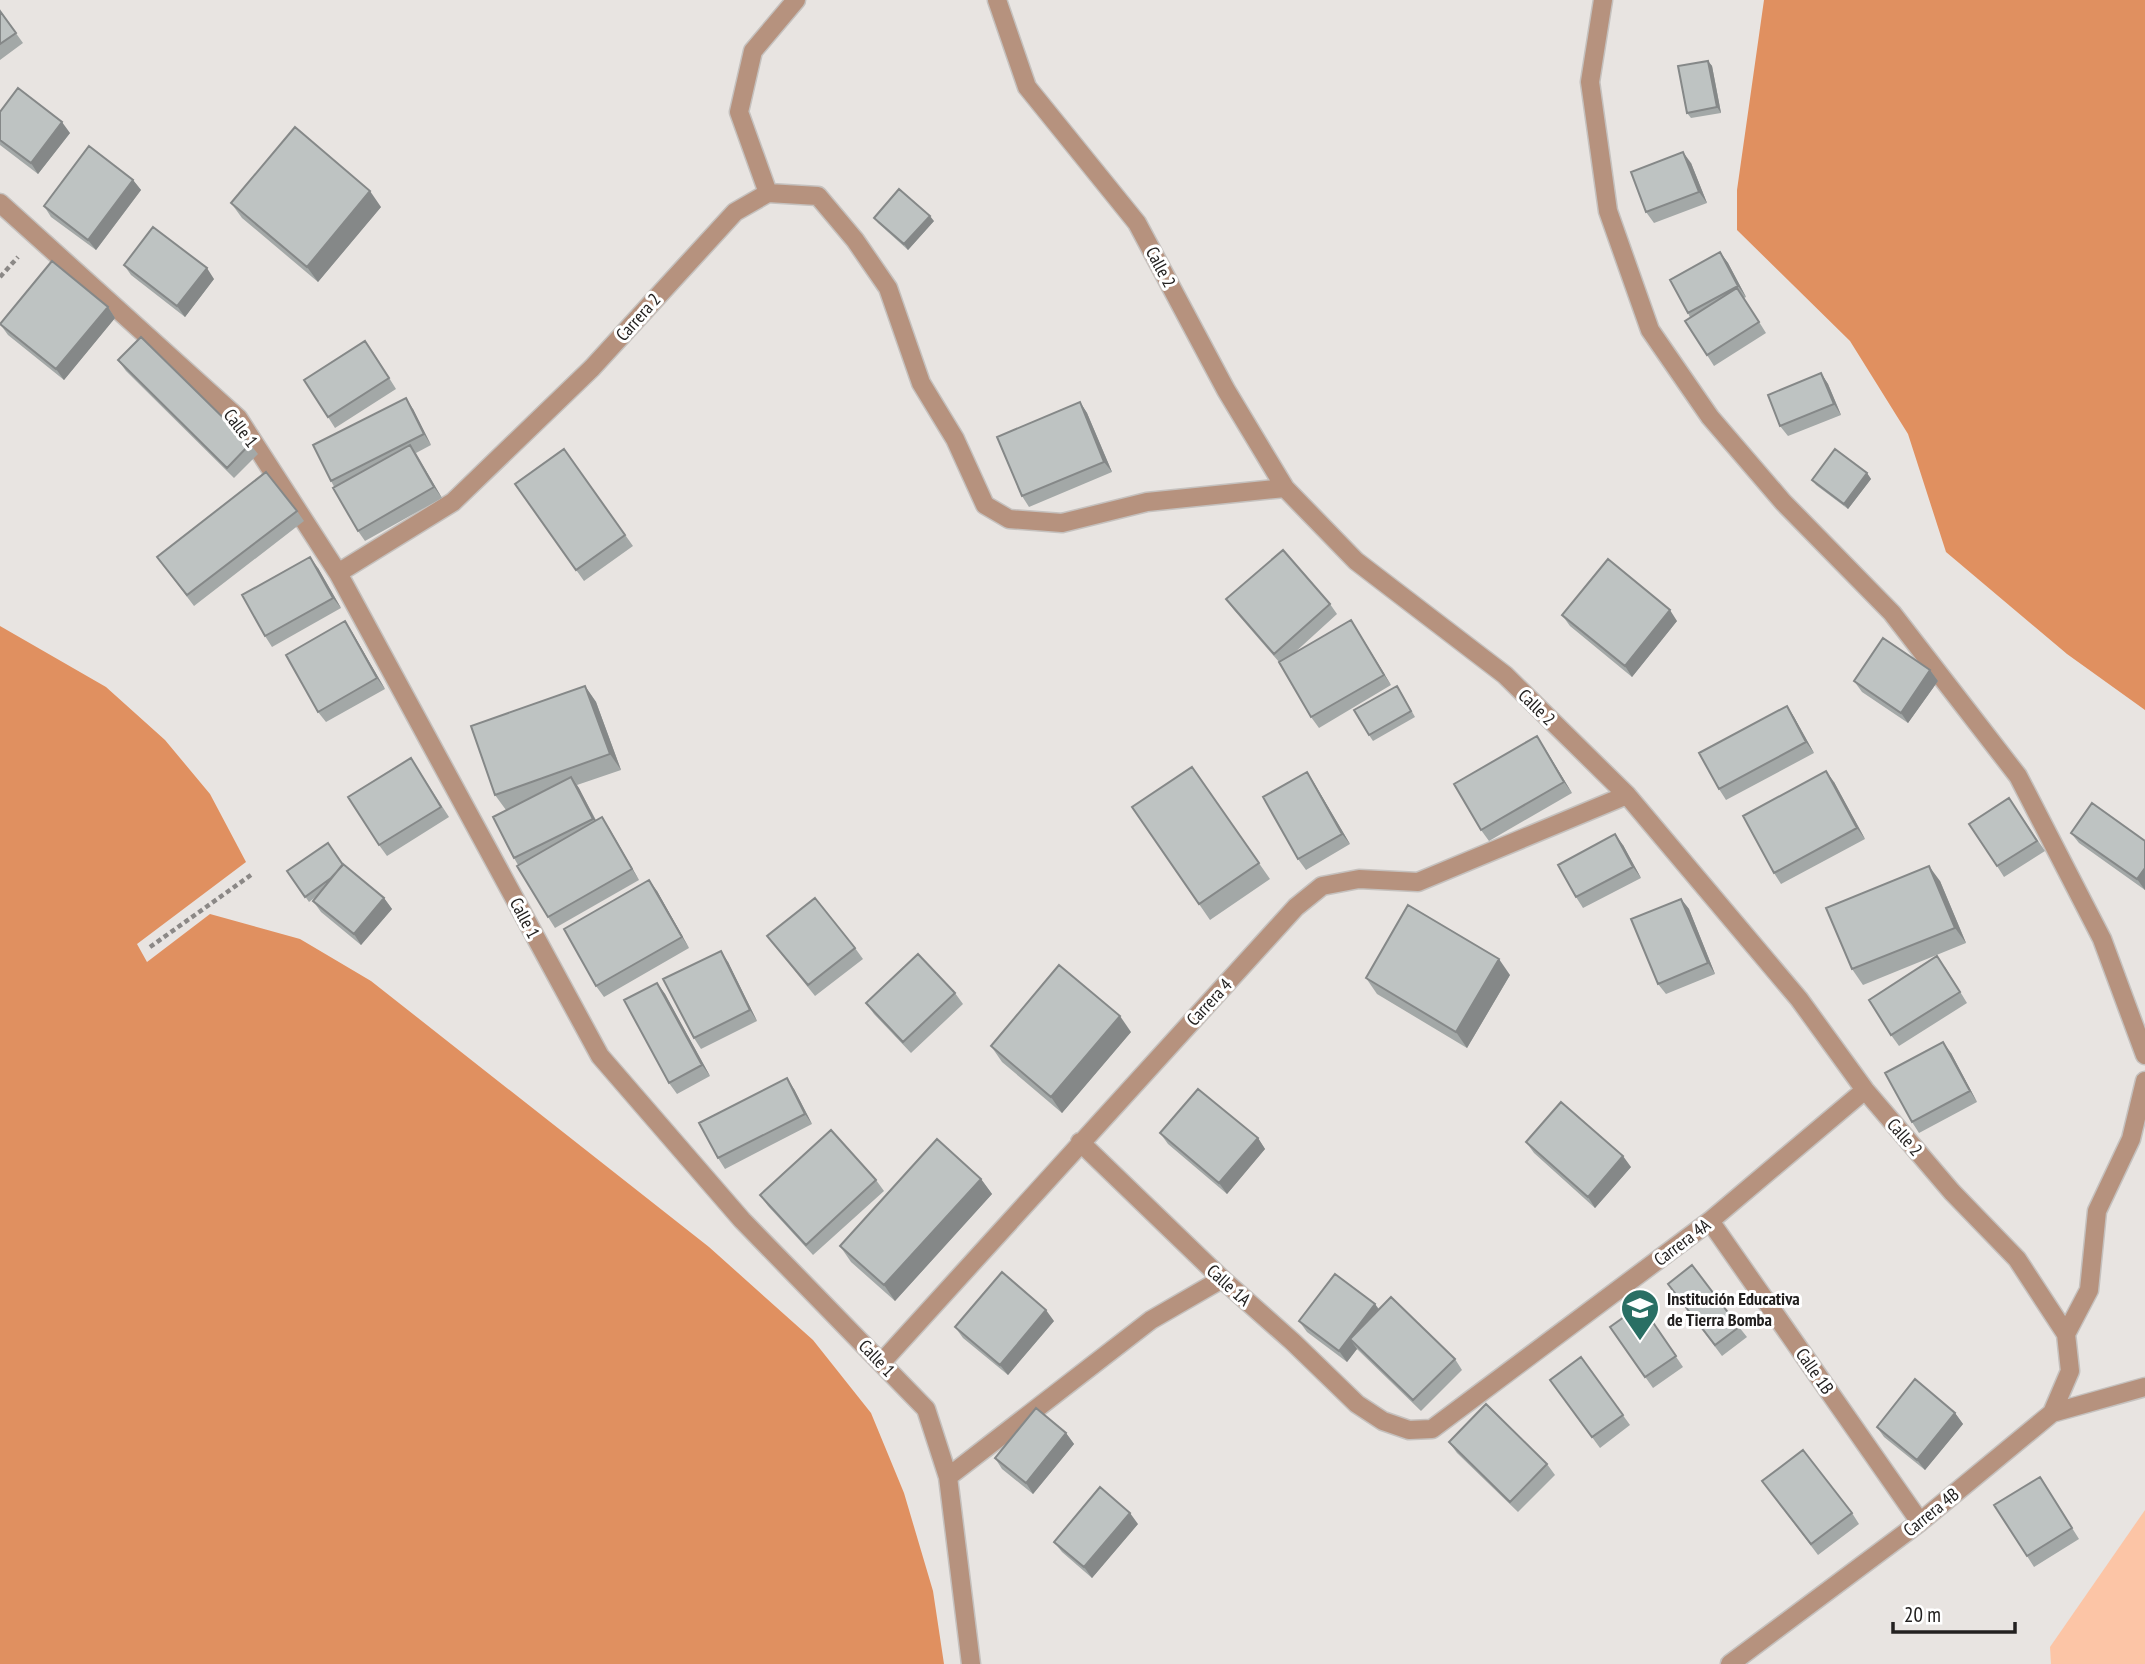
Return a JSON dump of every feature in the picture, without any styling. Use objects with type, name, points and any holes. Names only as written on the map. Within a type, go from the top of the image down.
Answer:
[{"type":"street","points":[[796,0],[753,51],[738,111],[768,193],[818,196],[855,240],[888,288],[921,383],[955,439],[985,505],[1009,519],[1062,523],[1147,502],[1285,488]]},
{"type":"street","name":"Calle 2","points":[[997,0],[1027,87],[1137,223],[1226,390],[1285,488],[1356,561],[1505,676],[1628,795],[1799,999],[1864,1090],[1952,1192],[2017,1259],[2066,1334],[2070,1371],[2052,1413]]},
{"type":"street","points":[[1603,0],[1590,82],[1595,120],[1608,211],[1650,330],[1710,417],[1783,502],[1892,613],[2018,776],[2102,939],[2145,1055]]},
{"type":"street","name":"Carrera 2","points":[[338,573],[453,502],[593,368],[735,212],[768,193]]},
{"type":"street","name":"Calle 1","points":[[0,203],[238,418],[338,573],[600,1056],[742,1220],[926,1409],[948,1477],[971,1664]]},
{"type":"street","name":"Carrera 4","points":[[882,1362],[1296,906],[1322,886],[1359,879],[1418,882],[1628,795]]},
{"type":"street","points":[[2066,1334],[2089,1290],[2097,1212],[2131,1139],[2145,1081]]},
{"type":"street","name":"Carrera 4A","points":[[1383,1421],[1409,1430],[1432,1429],[1710,1221],[1864,1090]]},
{"type":"street","name":"Calle 1A","points":[[1080,1142],[1357,1404],[1383,1421]]},
{"type":"street","name":"Calle 1B","points":[[1710,1221],[1920,1522]]},
{"type":"street","points":[[948,1477],[1151,1320],[1222,1279]]},
{"type":"street","name":"Carrera 4B","points":[[1730,1664],[1920,1522],[2052,1413],[2145,1387]]},
{"type":"path","points":[[150,947],[251,875]]},
{"type":"shaded area","points":[[1764,0],[2145,0],[2145,710],[2067,654],[1946,552],[1908,434],[1850,341],[1737,230],[1737,190]]},
{"type":"shaded area","points":[[0,626],[106,687],[165,740],[210,794],[246,862],[137,944],[147,962],[210,914],[300,939],[371,981],[709,1247],[813,1340],[871,1413],[904,1493],[933,1591],[944,1664],[0,1664]]},
{"type":"shaded area","points":[[2145,1510],[2145,1664],[2051,1664],[2050,1647]]},
{"type":"building","points":[[0,11],[16,33],[0,44]]},
{"type":"building","points":[[1708,61],[1717,107],[1687,113],[1678,66]]},
{"type":"building","points":[[18,88],[62,122],[31,163],[0,140],[0,112]]},
{"type":"building","points":[[295,127],[370,191],[307,267],[231,203]]},
{"type":"building","points":[[89,146],[133,180],[88,240],[44,206]]},
{"type":"building","points":[[1683,152],[1699,192],[1646,212],[1631,172]]},
{"type":"building","points":[[899,189],[930,216],[904,244],[874,218]]},
{"type":"building","points":[[153,227],[207,268],[177,306],[124,265]]},
{"type":"building","points":[[1720,252],[1738,286],[1688,313],[1670,280]]},
{"type":"building","points":[[52,261],[108,307],[56,369],[0,324]]},
{"type":"building","points":[[1737,288],[1759,322],[1707,355],[1685,321]]},
{"type":"building","points":[[141,337],[250,444],[227,468],[118,360]]},
{"type":"building","points":[[365,341],[389,378],[328,417],[304,380]]},
{"type":"building","points":[[1821,373],[1834,404],[1780,426],[1768,395]]},
{"type":"building","points":[[406,398],[424,434],[331,481],[313,445]]},
{"type":"building","points":[[1080,402],[1104,462],[1022,496],[997,437]]},
{"type":"building","points":[[410,445],[434,487],[358,531],[333,488]]},
{"type":"building","points":[[564,449],[625,535],[576,570],[515,484]]},
{"type":"building","points":[[1835,449],[1867,473],[1844,504],[1812,480]]},
{"type":"building","points":[[266,472],[297,511],[187,595],[157,557]]},
{"type":"building","points":[[1283,550],[1330,604],[1274,654],[1226,599]]},
{"type":"building","points":[[310,557],[333,598],[265,636],[242,595]]},
{"type":"building","points":[[1608,559],[1670,610],[1625,666],[1562,615]]},
{"type":"building","points":[[1351,620],[1384,675],[1311,717],[1279,662]]},
{"type":"building","points":[[345,621],[377,678],[318,712],[286,655]]},
{"type":"building","points":[[1883,638],[1930,670],[1901,713],[1854,681]]},
{"type":"building","points":[[585,686],[610,754],[495,795],[471,726]]},
{"type":"building","points":[[1397,686],[1411,711],[1369,735],[1354,710]]},
{"type":"building","points":[[1787,706],[1806,742],[1719,789],[1699,753]]},
{"type":"building","points":[[1537,736],[1564,782],[1481,830],[1454,784]]},
{"type":"building","points":[[411,758],[441,807],[379,845],[348,797]]},
{"type":"building","points":[[1192,767],[1259,863],[1199,904],[1132,807]]},
{"type":"building","points":[[1826,771],[1857,828],[1774,873],[1743,816]]},
{"type":"building","points":[[1307,772],[1342,834],[1298,859],[1263,797]]},
{"type":"building","points":[[571,777],[593,819],[514,858],[493,817]]},
{"type":"building","points":[[2009,798],[2037,841],[1997,866],[1969,824]]},
{"type":"building","points":[[2092,803],[2145,841],[2145,868],[2137,879],[2071,833]]},
{"type":"building","points":[[602,817],[632,869],[548,917],[517,866]]},
{"type":"building","points":[[1615,834],[1633,867],[1576,897],[1558,865]]},
{"type":"building","points":[[328,843],[343,865],[331,878],[305,897],[287,871]]},
{"type":"building","points":[[343,864],[384,898],[354,934],[313,901]]},
{"type":"building","points":[[1929,866],[1955,928],[1852,969],[1826,908]]},
{"type":"building","points":[[649,880],[682,937],[596,986],[564,929]]},
{"type":"building","points":[[815,898],[855,948],[808,985],[767,936]]},
{"type":"building","points":[[1681,899],[1708,963],[1658,984],[1631,919]]},
{"type":"building","points":[[1408,905],[1499,959],[1456,1032],[1366,978]]},
{"type":"building","points":[[721,951],[750,1010],[694,1038],[663,979]]},
{"type":"building","points":[[918,954],[955,993],[903,1042],[866,1003]]},
{"type":"building","points":[[1937,956],[1960,992],[1891,1035],[1869,1000]]},
{"type":"building","points":[[1059,965],[1120,1016],[1051,1097],[991,1046]]},
{"type":"building","points":[[657,983],[702,1065],[669,1083],[624,1000]]},
{"type":"building","points":[[1943,1042],[1970,1091],[1912,1122],[1885,1073]]},
{"type":"building","points":[[787,1078],[805,1114],[718,1158],[699,1123]]},
{"type":"building","points":[[1198,1089],[1258,1138],[1219,1183],[1160,1133]]},
{"type":"building","points":[[1561,1102],[1623,1156],[1588,1197],[1526,1142]]},
{"type":"building","points":[[831,1130],[876,1180],[806,1245],[760,1195]]},
{"type":"building","points":[[937,1139],[981,1179],[884,1285],[840,1246]]},
{"type":"building","points":[[1692,1265],[1739,1327],[1715,1345],[1668,1284]]},
{"type":"building","points":[[1002,1272],[1046,1310],[1000,1365],[955,1327]]},
{"type":"building","points":[[1335,1274],[1375,1304],[1339,1351],[1299,1321]]},
{"type":"building","points":[[1391,1297],[1455,1359],[1413,1400],[1350,1339]]},
{"type":"building","points":[[1641,1305],[1676,1356],[1645,1377],[1610,1327]]},
{"type":"building","points":[[1581,1357],[1623,1415],[1592,1437],[1550,1380]]},
{"type":"building","points":[[1915,1379],[1955,1413],[1917,1460],[1877,1427]]},
{"type":"building","points":[[1486,1404],[1547,1464],[1510,1502],[1449,1442]]},
{"type":"building","points":[[1036,1408],[1066,1433],[1026,1483],[995,1458]]},
{"type":"building","points":[[1803,1450],[1852,1513],[1811,1544],[1762,1481]]},
{"type":"building","points":[[2040,1477],[2072,1528],[2027,1556],[1994,1505]]},
{"type":"building","points":[[1100,1487],[1130,1513],[1084,1567],[1054,1542]]},
{"type":"place","name":"Institución Educativa de Tierra Bomba","points":[[1640,1342]]}]
